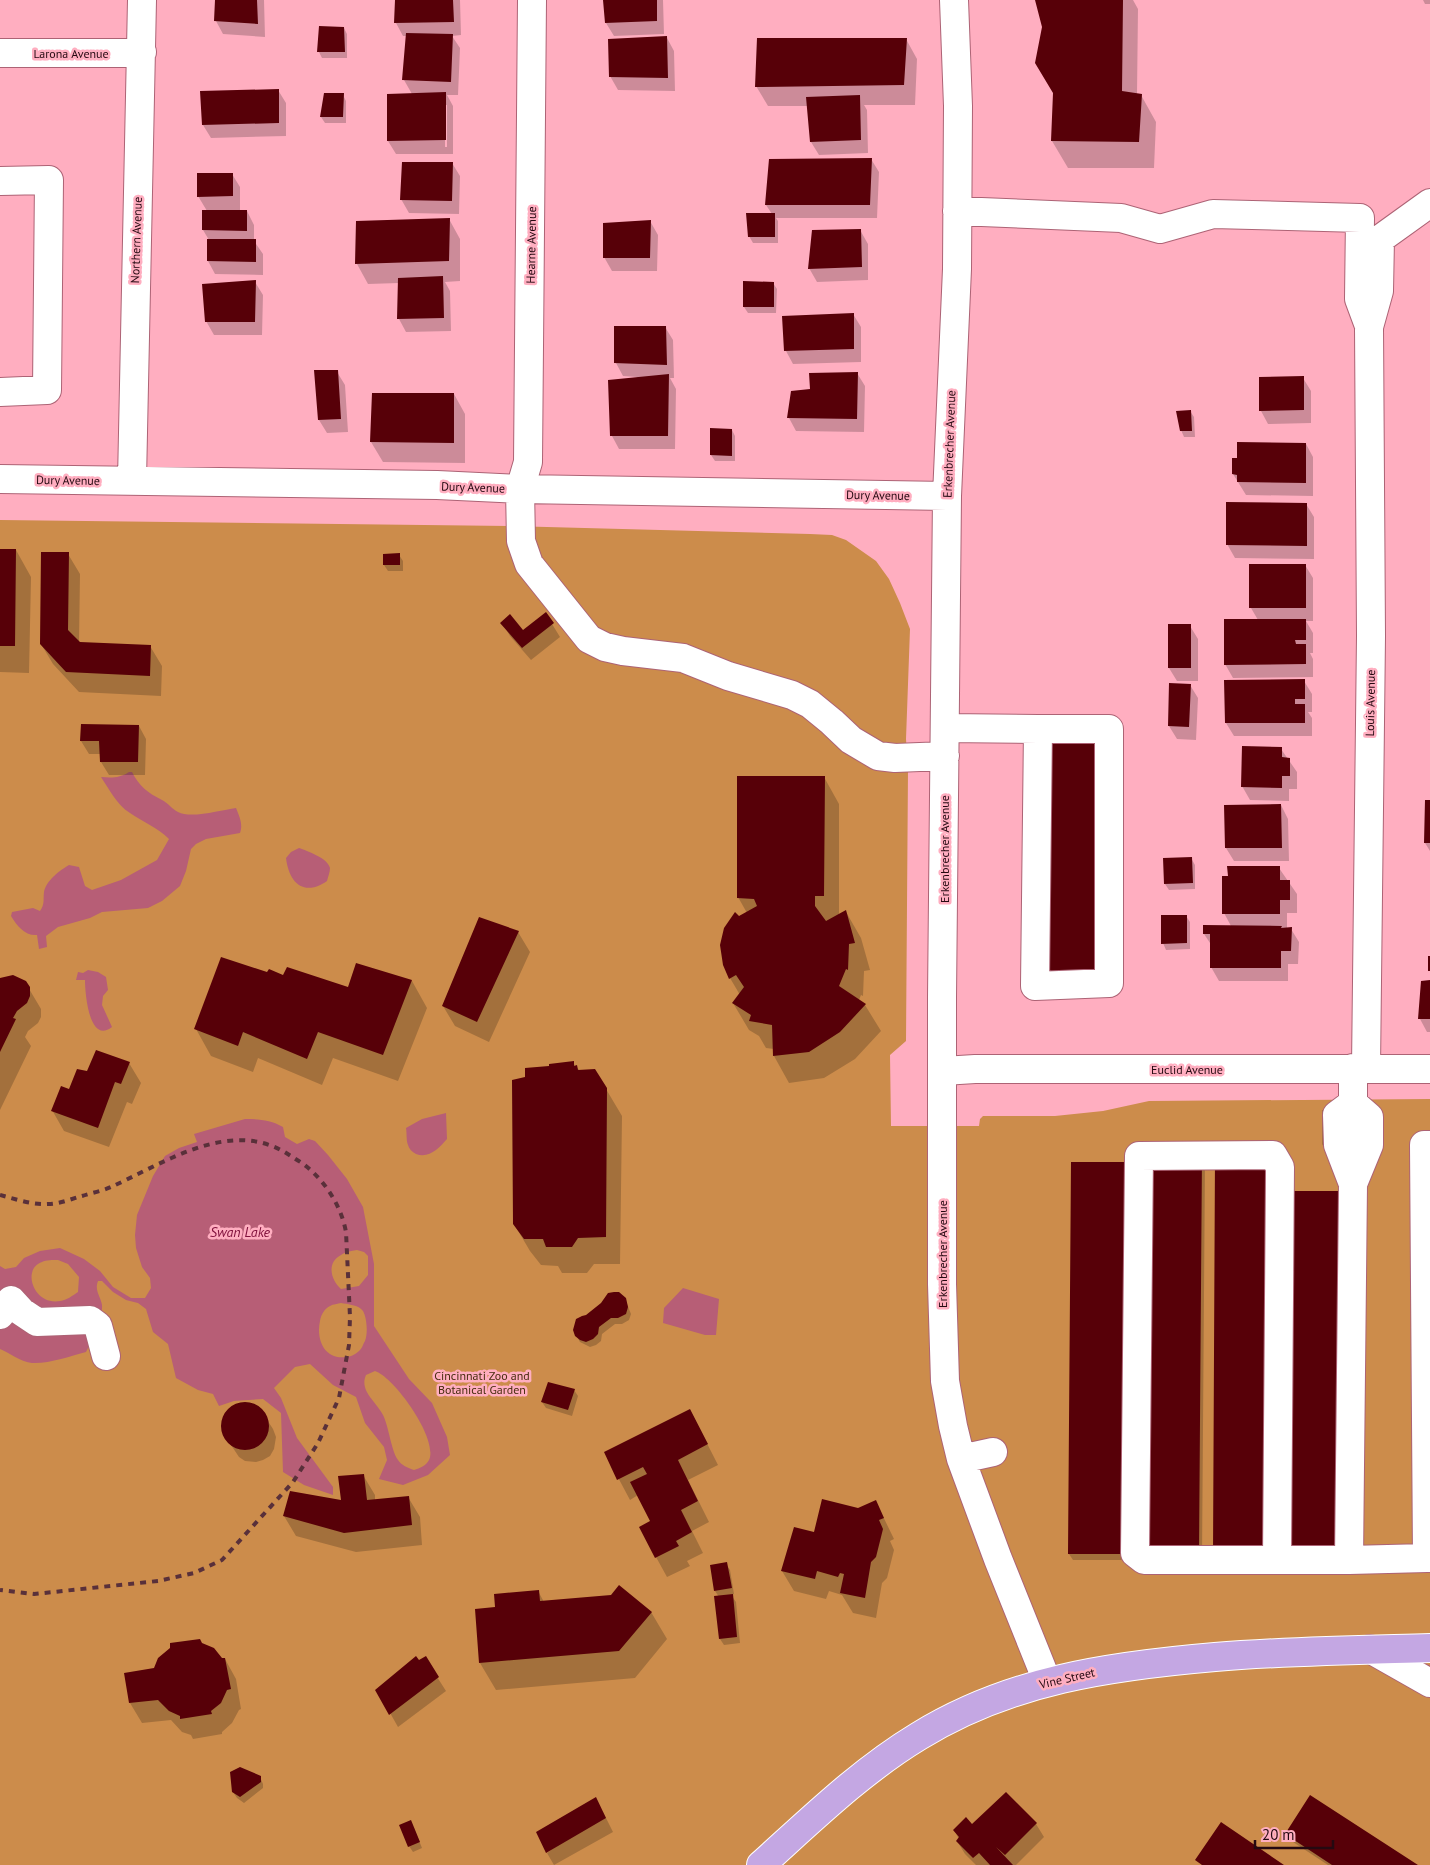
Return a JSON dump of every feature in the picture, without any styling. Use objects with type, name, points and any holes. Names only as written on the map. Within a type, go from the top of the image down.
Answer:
[{"type":"main road","name":"Vine Street","points":[[761,1865],[813,1817],[859,1779],[918,1736],[950,1718],[986,1702],[1047,1681],[1152,1662],[1255,1654],[1430,1648]]},
{"type":"street","name":"Northern Avenue","points":[[132,481],[142,0]]},
{"type":"street","name":"Hearne Avenue","points":[[532,0],[528,462],[520,489],[521,541],[529,564],[589,639],[605,647],[683,658],[728,676],[792,695],[810,704],[850,740],[878,756],[895,758],[945,756]]},
{"type":"street","name":"Erkenbrecher Avenue","points":[[954,0],[958,106],[957,269],[947,496],[942,1284],[945,1372],[953,1426],[961,1459],[998,1559],[1047,1681]]},
{"type":"street","name":"Larona Avenue","points":[[0,53],[116,54],[142,52]]},
{"type":"street","points":[[0,180],[49,180],[47,390],[0,392]]},
{"type":"street","points":[[1369,332],[1379,291],[1380,239],[1430,203]]},
{"type":"street","points":[[957,211],[1122,218],[1160,229],[1213,214],[1360,218],[1359,299],[1369,332]]},
{"type":"street","name":"Louis Avenue","points":[[1349,1560],[1353,1103],[1360,1068],[1371,641],[1369,332]]},
{"type":"street","name":"Dury Avenue","points":[[0,479],[437,485],[520,489],[947,496]]},
{"type":"street","points":[[945,728],[1109,729],[1109,983],[1035,986],[1038,729]]},
{"type":"street","name":"Euclid Avenue","points":[[943,1071],[975,1069],[1430,1069]]},
{"type":"street","points":[[1277,1560],[1280,1167],[1273,1156],[1139,1156],[1135,1553],[1144,1560],[1277,1560],[1349,1560],[1428,1558],[1424,1145],[1430,1145]]},
{"type":"street","points":[[0,1315],[11,1300],[22,1312],[37,1322],[90,1320],[98,1326],[106,1356]]},
{"type":"street","points":[[961,1459],[993,1452]]},
{"type":"street","points":[[1370,1649],[1430,1683]]},
{"type":"green space","name":"Cincinnati Zoo and Botanical Garden","points":[[0,520],[509,526],[832,535],[846,540],[876,561],[889,579],[910,629],[906,739],[908,770],[906,1041],[890,1055],[891,1126],[979,1126],[980,1119],[983,1116],[1055,1116],[1103,1111],[1149,1101],[1430,1099],[1430,1865],[0,1865]]},
{"type":"water","points":[[132,772],[148,792],[164,801],[176,811],[184,814],[190,815],[236,808],[241,824],[240,833],[206,839],[196,844],[191,849],[180,886],[162,901],[148,908],[102,912],[90,918],[58,927],[46,936],[47,947],[39,949],[37,935],[29,934],[19,927],[11,916],[12,912],[33,908],[40,911],[42,909],[45,888],[58,873],[69,865],[79,867],[85,886],[92,890],[121,880],[157,860],[169,839],[125,810],[101,777],[116,777]]},
{"type":"water","points":[[299,848],[317,855],[328,864],[330,870],[327,881],[311,888],[299,885],[294,880],[290,874],[286,858],[291,852]]},
{"type":"water","points":[[88,970],[98,972],[106,977],[108,990],[103,996],[102,1005],[112,1027],[104,1031],[98,1029],[90,1015],[87,1005],[85,980],[76,980],[78,972],[83,973]]},
{"type":"water","points":[[446,1113],[447,1139],[429,1154],[421,1155],[412,1151],[407,1143],[406,1128],[422,1119]]},
{"type":"water","name":"Swan Lake","points":[[245,1119],[269,1121],[283,1127],[285,1137],[297,1144],[309,1139],[315,1141],[347,1179],[363,1207],[374,1264],[374,1326],[409,1379],[432,1403],[447,1437],[450,1455],[428,1475],[403,1485],[379,1479],[387,1460],[384,1447],[365,1423],[356,1397],[333,1385],[310,1364],[295,1367],[274,1388],[281,1398],[297,1438],[333,1487],[333,1495],[304,1485],[283,1472],[281,1413],[263,1399],[234,1401],[219,1406],[213,1394],[198,1390],[176,1378],[168,1344],[153,1332],[146,1309],[138,1303],[126,1300],[113,1292],[102,1281],[98,1281],[97,1284],[102,1305],[101,1316],[86,1352],[52,1361],[32,1363],[0,1349],[0,1266],[5,1269],[16,1267],[24,1258],[40,1251],[60,1248],[84,1259],[100,1271],[113,1287],[131,1298],[145,1298],[151,1288],[150,1278],[142,1267],[136,1248],[137,1215],[153,1176],[165,1156],[179,1148],[197,1142],[194,1134]],"holes":[[[357,1250],[364,1252],[368,1256],[368,1275],[359,1286],[341,1289],[335,1281],[332,1267],[336,1258]],[[48,1260],[58,1260],[68,1264],[79,1277],[78,1292],[60,1301],[51,1301],[37,1293],[33,1286],[32,1272],[36,1266]],[[341,1303],[353,1305],[363,1311],[367,1330],[366,1338],[362,1348],[351,1356],[338,1357],[327,1352],[323,1347],[319,1335],[320,1321],[323,1312],[331,1305]],[[375,1371],[383,1376],[393,1384],[413,1410],[427,1438],[430,1450],[429,1460],[423,1466],[414,1470],[403,1465],[398,1460],[383,1415],[366,1391],[364,1381],[366,1375]]]},
{"type":"water","points":[[683,1288],[719,1299],[716,1335],[705,1335],[663,1323],[664,1308]]},
{"type":"building","points":[[215,0],[257,0],[258,24],[214,21]]},
{"type":"building","points":[[395,0],[453,0],[454,22],[394,23]]},
{"type":"building","points":[[603,0],[657,0],[657,21],[605,23]]},
{"type":"building","points":[[1035,0],[1123,0],[1122,91],[1142,94],[1139,142],[1051,141],[1053,93],[1035,63],[1042,27]]},
{"type":"building","points":[[319,26],[344,27],[345,52],[317,52]]},
{"type":"building","points":[[406,33],[453,34],[451,82],[402,80]]},
{"type":"building","points":[[667,36],[668,78],[609,77],[608,39]]},
{"type":"building","points":[[757,38],[907,38],[904,85],[755,87]]},
{"type":"building","points":[[279,89],[279,123],[202,125],[200,91]]},
{"type":"building","points":[[446,92],[446,140],[387,141],[387,94]]},
{"type":"building","points":[[324,93],[344,93],[343,117],[320,117]]},
{"type":"building","points":[[860,95],[861,140],[810,142],[806,97]]},
{"type":"building","points":[[872,158],[870,205],[765,205],[769,159]]},
{"type":"building","points":[[402,162],[453,162],[452,201],[400,200]]},
{"type":"building","points":[[197,173],[233,173],[233,196],[197,197]]},
{"type":"building","points":[[202,210],[247,210],[247,231],[202,230]]},
{"type":"building","points":[[746,213],[775,213],[775,237],[748,237]]},
{"type":"building","points":[[450,218],[449,261],[355,264],[356,221]]},
{"type":"building","points":[[651,220],[650,258],[603,258],[603,223]]},
{"type":"building","points":[[861,229],[862,267],[808,269],[812,230]]},
{"type":"building","points":[[207,239],[256,239],[256,262],[207,261]]},
{"type":"building","points":[[443,276],[444,318],[397,319],[398,278]]},
{"type":"building","points":[[256,280],[255,322],[205,322],[202,284]]},
{"type":"building","points":[[743,281],[774,282],[774,307],[743,307]]},
{"type":"building","points":[[854,313],[854,349],[784,351],[782,316]]},
{"type":"building","points":[[614,326],[666,326],[667,365],[614,363]]},
{"type":"building","points":[[314,370],[338,370],[341,419],[318,420]]},
{"type":"building","points":[[858,372],[857,419],[787,418],[791,391],[810,389],[809,373]]},
{"type":"building","points":[[669,374],[668,436],[610,436],[608,380]]},
{"type":"building","points":[[1304,376],[1304,410],[1259,411],[1259,377]]},
{"type":"building","points":[[372,393],[454,393],[454,443],[370,442]]},
{"type":"building","points":[[1191,410],[1192,431],[1180,431],[1176,411]]},
{"type":"building","points":[[710,428],[732,429],[732,456],[710,455]]},
{"type":"building","points":[[1237,442],[1306,443],[1306,483],[1237,482],[1237,475],[1232,474],[1232,458],[1237,458]]},
{"type":"building","points":[[1226,502],[1307,503],[1307,546],[1226,545]]},
{"type":"building","points":[[0,549],[16,549],[15,646],[0,646]]},
{"type":"building","points":[[41,552],[69,552],[68,630],[80,642],[151,645],[150,676],[66,672],[40,644]]},
{"type":"building","points":[[400,553],[400,565],[383,565],[383,554]]},
{"type":"building","points":[[1249,564],[1306,564],[1306,608],[1249,608]]},
{"type":"building","points":[[546,612],[554,623],[522,648],[500,623],[510,614],[523,630]]},
{"type":"building","points":[[1224,619],[1306,619],[1306,640],[1295,640],[1296,644],[1306,644],[1306,664],[1224,665]]},
{"type":"building","points":[[1168,624],[1191,624],[1191,668],[1168,668]]},
{"type":"building","points":[[1305,679],[1305,699],[1295,699],[1295,704],[1305,704],[1305,723],[1225,723],[1224,680]]},
{"type":"building","points":[[1169,683],[1191,684],[1189,727],[1168,726]]},
{"type":"building","points":[[81,724],[139,725],[138,762],[100,762],[99,741],[80,741]]},
{"type":"building","points":[[1044,736],[1102,736],[1101,976],[1042,976]]},
{"type":"building","points":[[1242,746],[1282,747],[1282,757],[1290,758],[1290,776],[1282,776],[1282,788],[1241,787]]},
{"type":"building","points":[[737,776],[825,776],[824,896],[815,896],[815,906],[826,921],[846,910],[855,943],[849,944],[848,970],[846,969],[839,986],[866,1004],[840,1032],[809,1052],[773,1056],[772,1025],[749,1021],[751,1015],[732,1003],[744,987],[736,975],[729,979],[723,965],[720,945],[724,928],[735,912],[739,916],[757,906],[754,899],[737,898]]},
{"type":"building","points":[[1425,800],[1430,800],[1430,843],[1424,843]]},
{"type":"building","points":[[1281,804],[1282,848],[1225,848],[1224,805]]},
{"type":"building","points":[[1192,857],[1193,883],[1164,884],[1163,858]]},
{"type":"building","points":[[1227,866],[1280,866],[1280,880],[1290,880],[1290,900],[1280,900],[1280,914],[1222,914],[1222,876],[1228,876]]},
{"type":"building","points":[[1161,915],[1187,915],[1187,943],[1161,944]]},
{"type":"building","points":[[479,917],[519,931],[477,1022],[442,1006]]},
{"type":"building","points":[[1203,925],[1292,927],[1291,951],[1281,951],[1281,968],[1210,968],[1210,934],[1203,934]]},
{"type":"building","points":[[1428,956],[1430,956],[1430,971],[1428,971]]},
{"type":"building","points":[[221,957],[267,972],[269,969],[283,975],[287,967],[348,987],[356,963],[412,980],[383,1055],[318,1032],[307,1059],[243,1032],[238,1046],[194,1029]]},
{"type":"building","points":[[13,975],[26,981],[30,987],[30,996],[27,1003],[17,1011],[13,1018],[16,1019],[0,1052],[0,978]]},
{"type":"building","points":[[1430,980],[1430,1019],[1418,1019],[1421,981]]},
{"type":"building","points":[[96,1050],[130,1062],[121,1084],[115,1082],[98,1128],[51,1111],[61,1086],[69,1089],[77,1069],[87,1071]]},
{"type":"building","points":[[574,1061],[574,1066],[577,1065],[578,1070],[595,1069],[607,1088],[606,1237],[578,1238],[572,1247],[546,1247],[543,1239],[524,1239],[513,1224],[512,1080],[525,1077],[525,1068]]},
{"type":"building","points":[[1144,1153],[1202,1154],[1199,1555],[1142,1555]]},
{"type":"building","points":[[1215,1154],[1273,1154],[1271,1555],[1213,1555]]},
{"type":"building","points":[[1071,1162],[1128,1162],[1126,1554],[1068,1554]]},
{"type":"building","points":[[1286,1191],[1344,1191],[1342,1556],[1284,1556]]},
{"type":"building","points":[[619,1292],[626,1298],[628,1307],[626,1314],[618,1318],[611,1318],[599,1327],[598,1334],[593,1339],[586,1342],[580,1340],[575,1336],[573,1330],[576,1319],[586,1315],[601,1303],[608,1293]]},
{"type":"building","points":[[548,1382],[575,1389],[568,1410],[541,1402]]},
{"type":"building","points":[[245,1402],[254,1404],[262,1409],[267,1417],[269,1426],[267,1435],[262,1443],[254,1448],[245,1450],[236,1448],[228,1443],[223,1435],[221,1426],[223,1417],[228,1409],[236,1404]]},
{"type":"building","points":[[690,1409],[708,1444],[678,1460],[698,1501],[681,1510],[692,1532],[676,1541],[679,1546],[655,1558],[639,1527],[650,1521],[630,1482],[647,1474],[643,1467],[617,1480],[604,1452]]},
{"type":"building","points":[[364,1474],[367,1500],[409,1496],[412,1525],[344,1533],[283,1516],[290,1491],[341,1500],[338,1476]]},
{"type":"building","points":[[822,1499],[858,1508],[876,1500],[884,1518],[879,1520],[883,1529],[876,1557],[871,1562],[865,1598],[840,1593],[844,1574],[840,1573],[838,1577],[817,1571],[815,1579],[781,1571],[794,1527],[814,1532]]},
{"type":"building","points":[[727,1562],[732,1588],[714,1591],[710,1565]]},
{"type":"building","points":[[619,1585],[652,1612],[619,1651],[479,1663],[475,1609],[495,1607],[494,1594],[539,1590],[540,1601],[611,1595]]},
{"type":"building","points":[[733,1594],[737,1637],[719,1639],[714,1596]]},
{"type":"building","points":[[200,1639],[202,1643],[214,1648],[222,1658],[225,1658],[231,1689],[227,1690],[221,1703],[211,1711],[212,1714],[180,1719],[180,1716],[169,1711],[158,1700],[129,1703],[124,1673],[154,1668],[158,1658],[170,1648],[170,1643]]},
{"type":"building","points":[[416,1656],[419,1660],[426,1656],[439,1677],[389,1715],[375,1690]]},
{"type":"building","points":[[240,1767],[261,1776],[261,1782],[240,1797],[232,1792],[230,1772]]},
{"type":"building","points":[[1006,1792],[1037,1823],[1005,1855],[996,1847],[1013,1865],[990,1865],[979,1853],[973,1858],[956,1841],[959,1837],[953,1830],[966,1817],[972,1824]]},
{"type":"building","points":[[1310,1795],[1418,1865],[1332,1865],[1285,1834]]},
{"type":"building","points":[[596,1797],[606,1818],[546,1853],[536,1832]]},
{"type":"building","points":[[411,1820],[420,1842],[408,1847],[399,1825]]},
{"type":"building","points":[[1221,1822],[1284,1865],[1202,1865],[1195,1860]]},
{"type":"railway","points":[[0,1195],[36,1204],[56,1203],[108,1188],[169,1159],[210,1144],[252,1141],[272,1146],[310,1169],[336,1203],[346,1232],[350,1317],[349,1345],[339,1398],[318,1443],[293,1482],[222,1560],[194,1573],[158,1581],[34,1594],[0,1590]]}]
